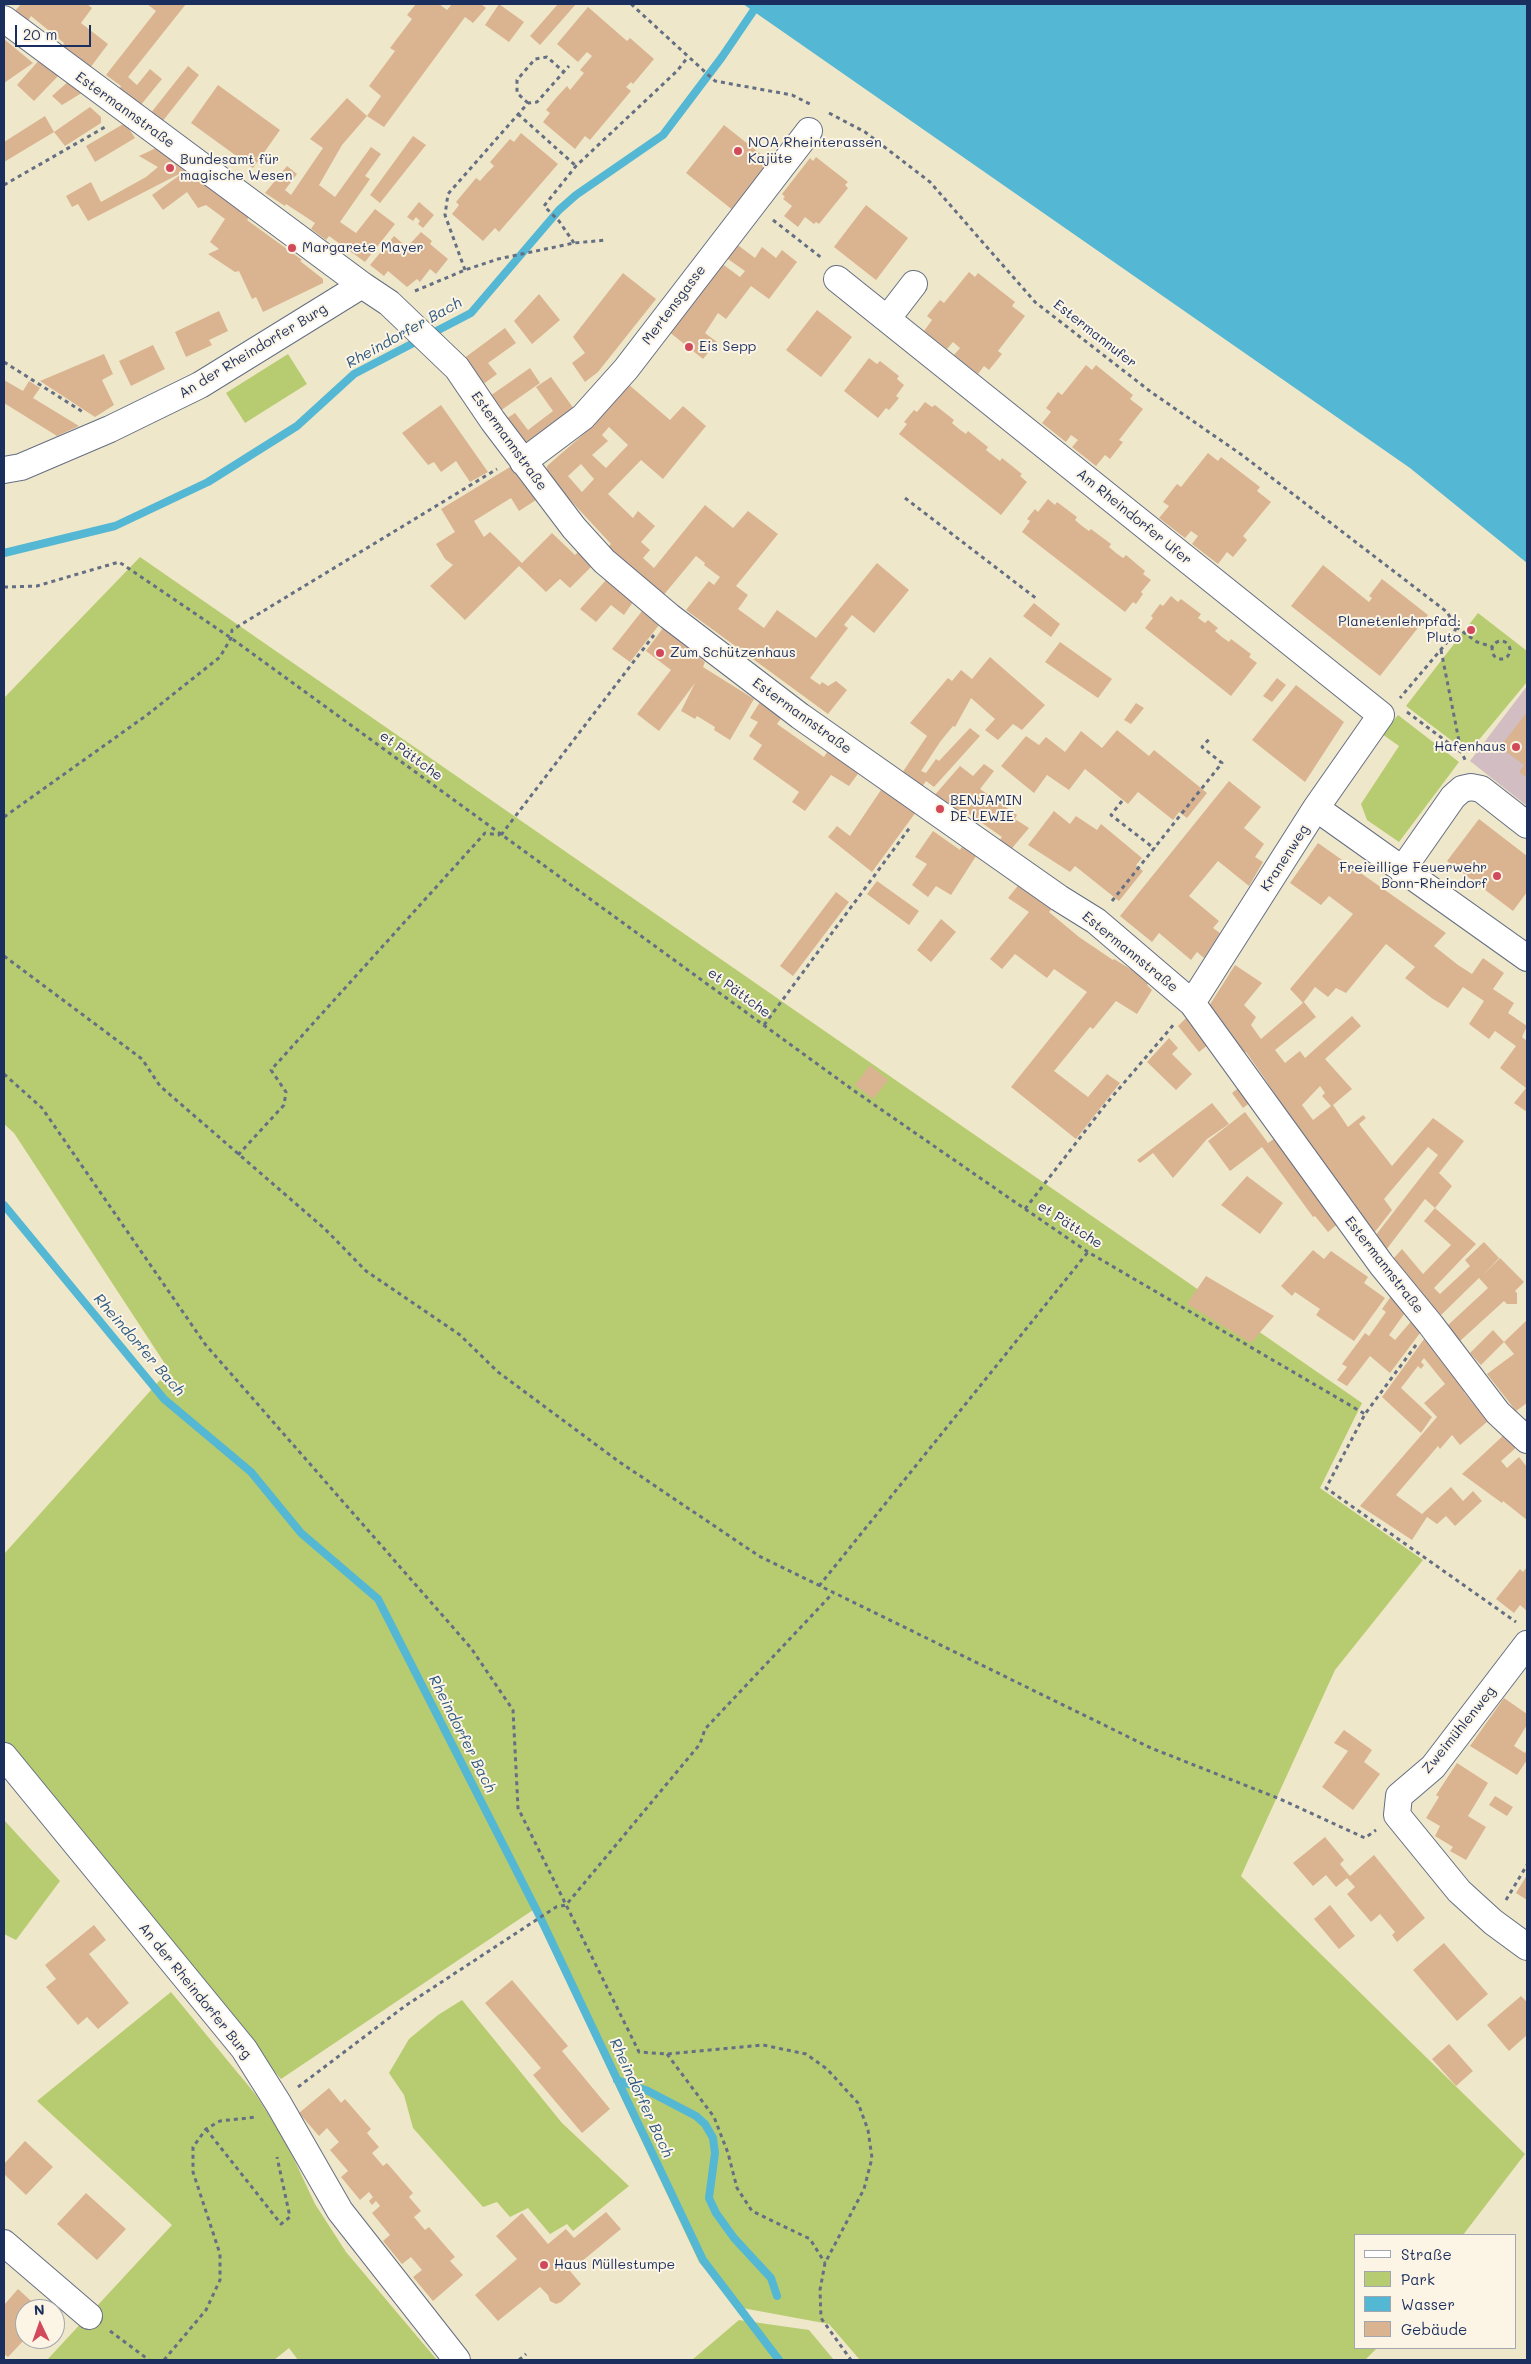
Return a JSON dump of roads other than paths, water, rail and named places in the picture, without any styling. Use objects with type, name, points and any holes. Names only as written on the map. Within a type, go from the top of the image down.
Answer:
[{"type":"street","name":"Estermannstraße","points":[[4,19],[396,310],[457,368],[523,462],[574,528],[604,561],[669,616],[800,716],[1059,898],[1096,921],[1192,1003],[1381,1264],[1431,1325],[1498,1413],[1527,1440]]},
{"type":"street","name":"Mertensgasse","points":[[523,462],[583,417],[626,369],[816,120]]},
{"type":"street","name":"Am Rheindorfer Ufer","points":[[837,279],[1388,709]]},
{"type":"street","points":[[887,319],[914,284]]},
{"type":"street","name":"An der Rheindorfer Burg","points":[[4,470],[20,467],[110,430],[200,385],[362,285]]},
{"type":"street","name":"Kranenweg","points":[[1192,1003],[1316,808],[1388,709]]},
{"type":"street","points":[[1402,870],[1453,797],[1462,789],[1472,787],[1481,789],[1527,826]]},
{"type":"street","points":[[1316,808],[1527,958]]},
{"type":"street","name":"Zweimühlenweg","points":[[1523,1634],[1432,1767],[1399,1796],[1397,1815],[1459,1891],[1493,1922],[1527,1947]]},
{"type":"street","name":"An der Rheindorfer Burg","points":[[4,1756],[244,2049],[278,2102],[340,2211],[457,2360]]},
{"type":"street","points":[[4,2243],[89,2316]]},
{"type":"water","points":[[743,4],[1527,4],[1527,563],[1410,468]]},
{"type":"waterway","name":"Rheindorfer Bach","points":[[4,553],[115,526],[208,482],[297,426],[354,374],[471,313],[559,210],[576,195],[663,135],[722,57],[758,4]]},
{"type":"waterway","name":"Rheindorfer Bach","points":[[4,1205],[164,1399],[251,1472],[301,1533],[378,1599],[539,1915],[703,2260],[779,2360]]},
{"type":"waterway","points":[[617,2080],[648,2091],[696,2116],[705,2124],[713,2138],[715,2153],[709,2198],[716,2213],[734,2238],[771,2278],[777,2296]]},
{"type":"place","name":"NOA Rheinterassen Kajüte","points":[[738,151]]},
{"type":"place","name":"Bundesamt für magische Wesen","points":[[170,168]]},
{"type":"place","name":"Margarete Mayer","points":[[292,248]]},
{"type":"place","name":"Eis Sepp","points":[[689,347]]},
{"type":"place","name":"Planetenlehrpfad: Pluto","points":[[1471,630]]},
{"type":"place","name":"Zum Schützenhaus","points":[[660,653]]},
{"type":"place","name":"Hafenhaus","points":[[1516,747]]},
{"type":"place","name":"BENJAMIN DE LEWIE","points":[[940,809]]},
{"type":"place","name":"Freieillige Feuerwehr Bonn-Rheindorf","points":[[1497,876]]},
{"type":"place","name":"Haus Müllestumpe","points":[[544,2265]]}]
